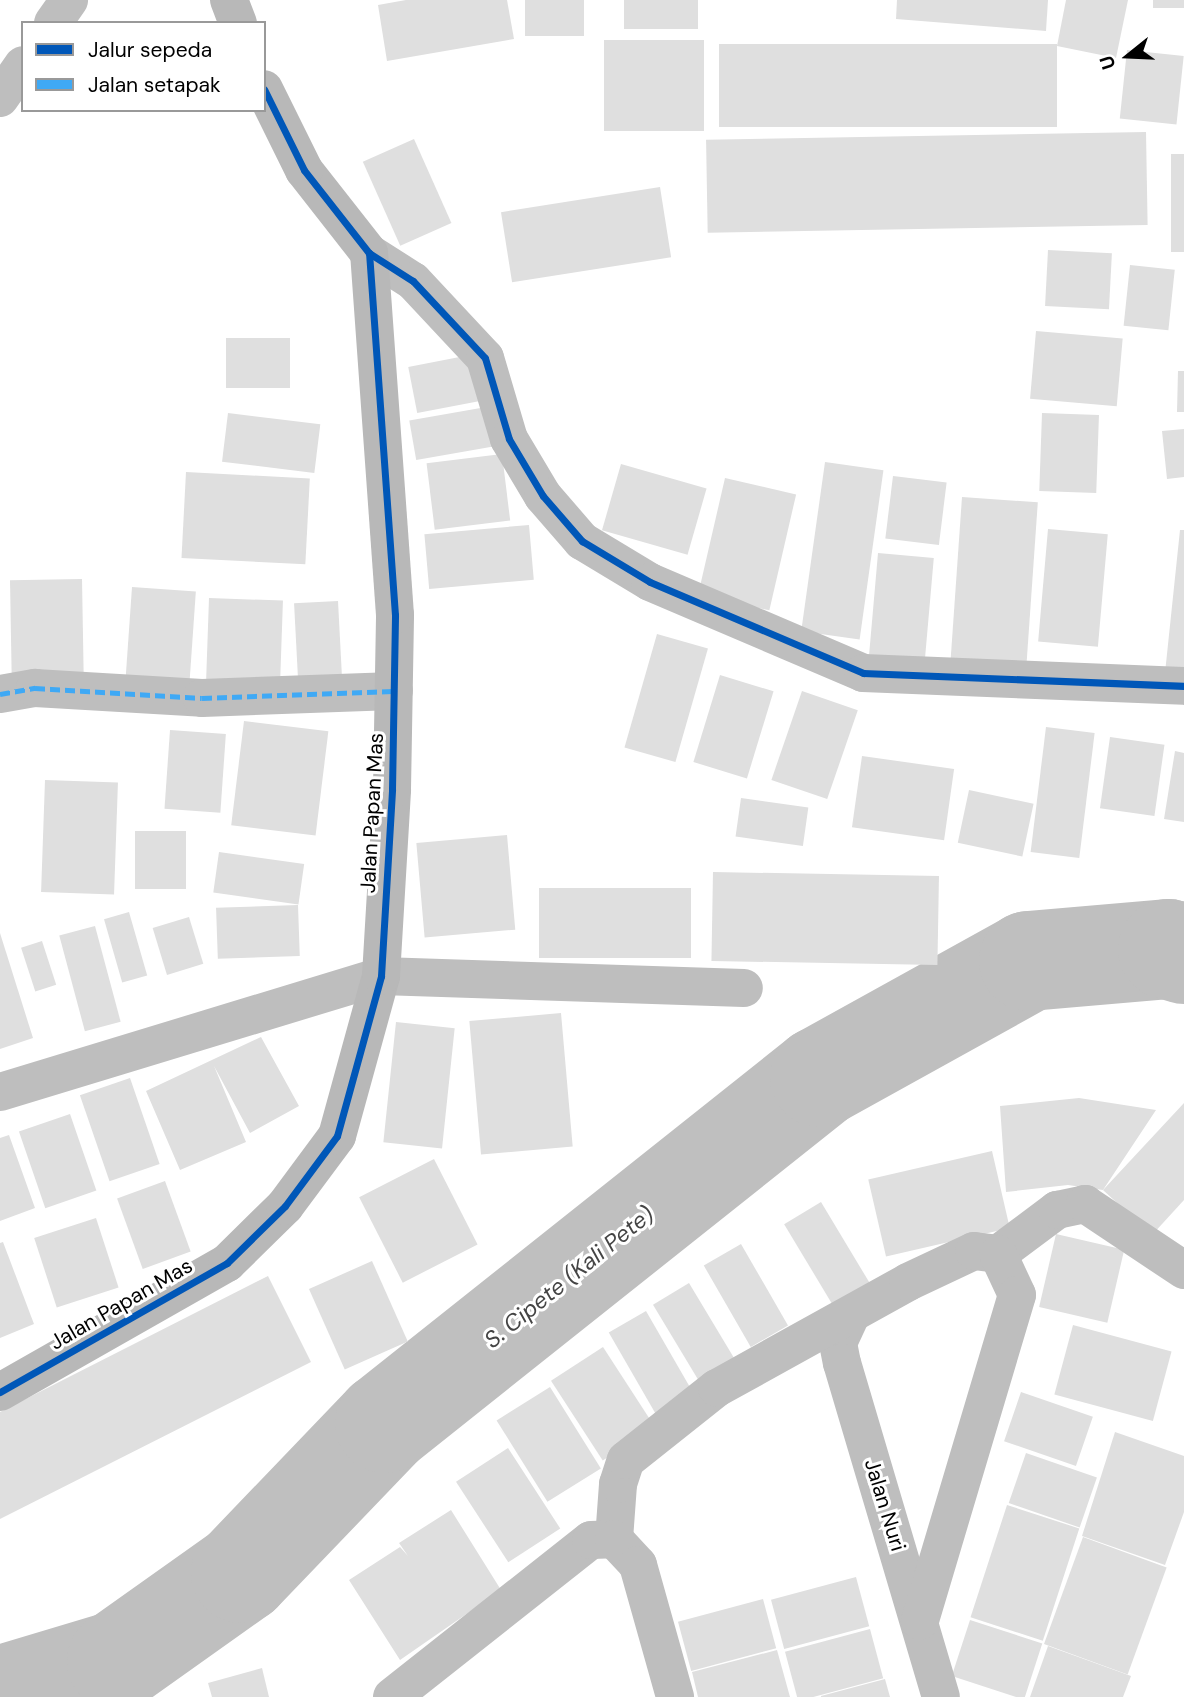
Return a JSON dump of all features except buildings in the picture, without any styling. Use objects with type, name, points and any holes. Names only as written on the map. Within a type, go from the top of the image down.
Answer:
[{"type":"street","points":[[54,21],[69,0]]},
{"type":"street","points":[[229,0],[237,21]]},
{"type":"street","points":[[0,97],[21,68]]},
{"type":"street","points":[[266,93],[304,170],[369,253],[413,281],[443,318],[485,358],[509,439],[543,496],[582,541],[650,582],[863,673],[1184,686]]},
{"type":"street","name":"Jalan Papan Mas","points":[[0,1392],[227,1263],[285,1206],[337,1136],[381,976],[394,691],[395,615],[369,253]]},
{"type":"street","points":[[0,694],[34,688],[202,698],[394,691]]},
{"type":"street","points":[[0,1092],[381,976],[744,988]]},
{"type":"street","points":[[675,1697],[638,1565],[614,1539],[618,1484],[626,1460],[717,1388],[974,1251],[998,1254],[1057,1210],[1084,1204],[1184,1270]]},
{"type":"street","points":[[920,1621],[1017,1295],[998,1254]]},
{"type":"street","name":"Jalan Nuri","points":[[850,1315],[838,1343],[941,1697]]},
{"type":"street","points":[[397,1696],[591,1540],[614,1539]]},
{"type":"waterway","name":"S. Cipete (Kali Pete)","points":[[0,1696],[117,1661],[241,1573],[385,1423],[820,1077],[1029,961],[1168,949],[1184,954]]},
{"type":"marked path","points":[[0,694],[35,688],[202,698],[394,691]]},
{"type":"cycle path","points":[[0,1392],[227,1263],[285,1206],[337,1136],[381,976],[392,789],[395,615],[369,253],[304,170],[266,93]]},
{"type":"cycle path","points":[[369,253],[413,281],[485,358],[509,439],[543,496],[582,541],[650,582],[863,673],[1184,686]]}]
